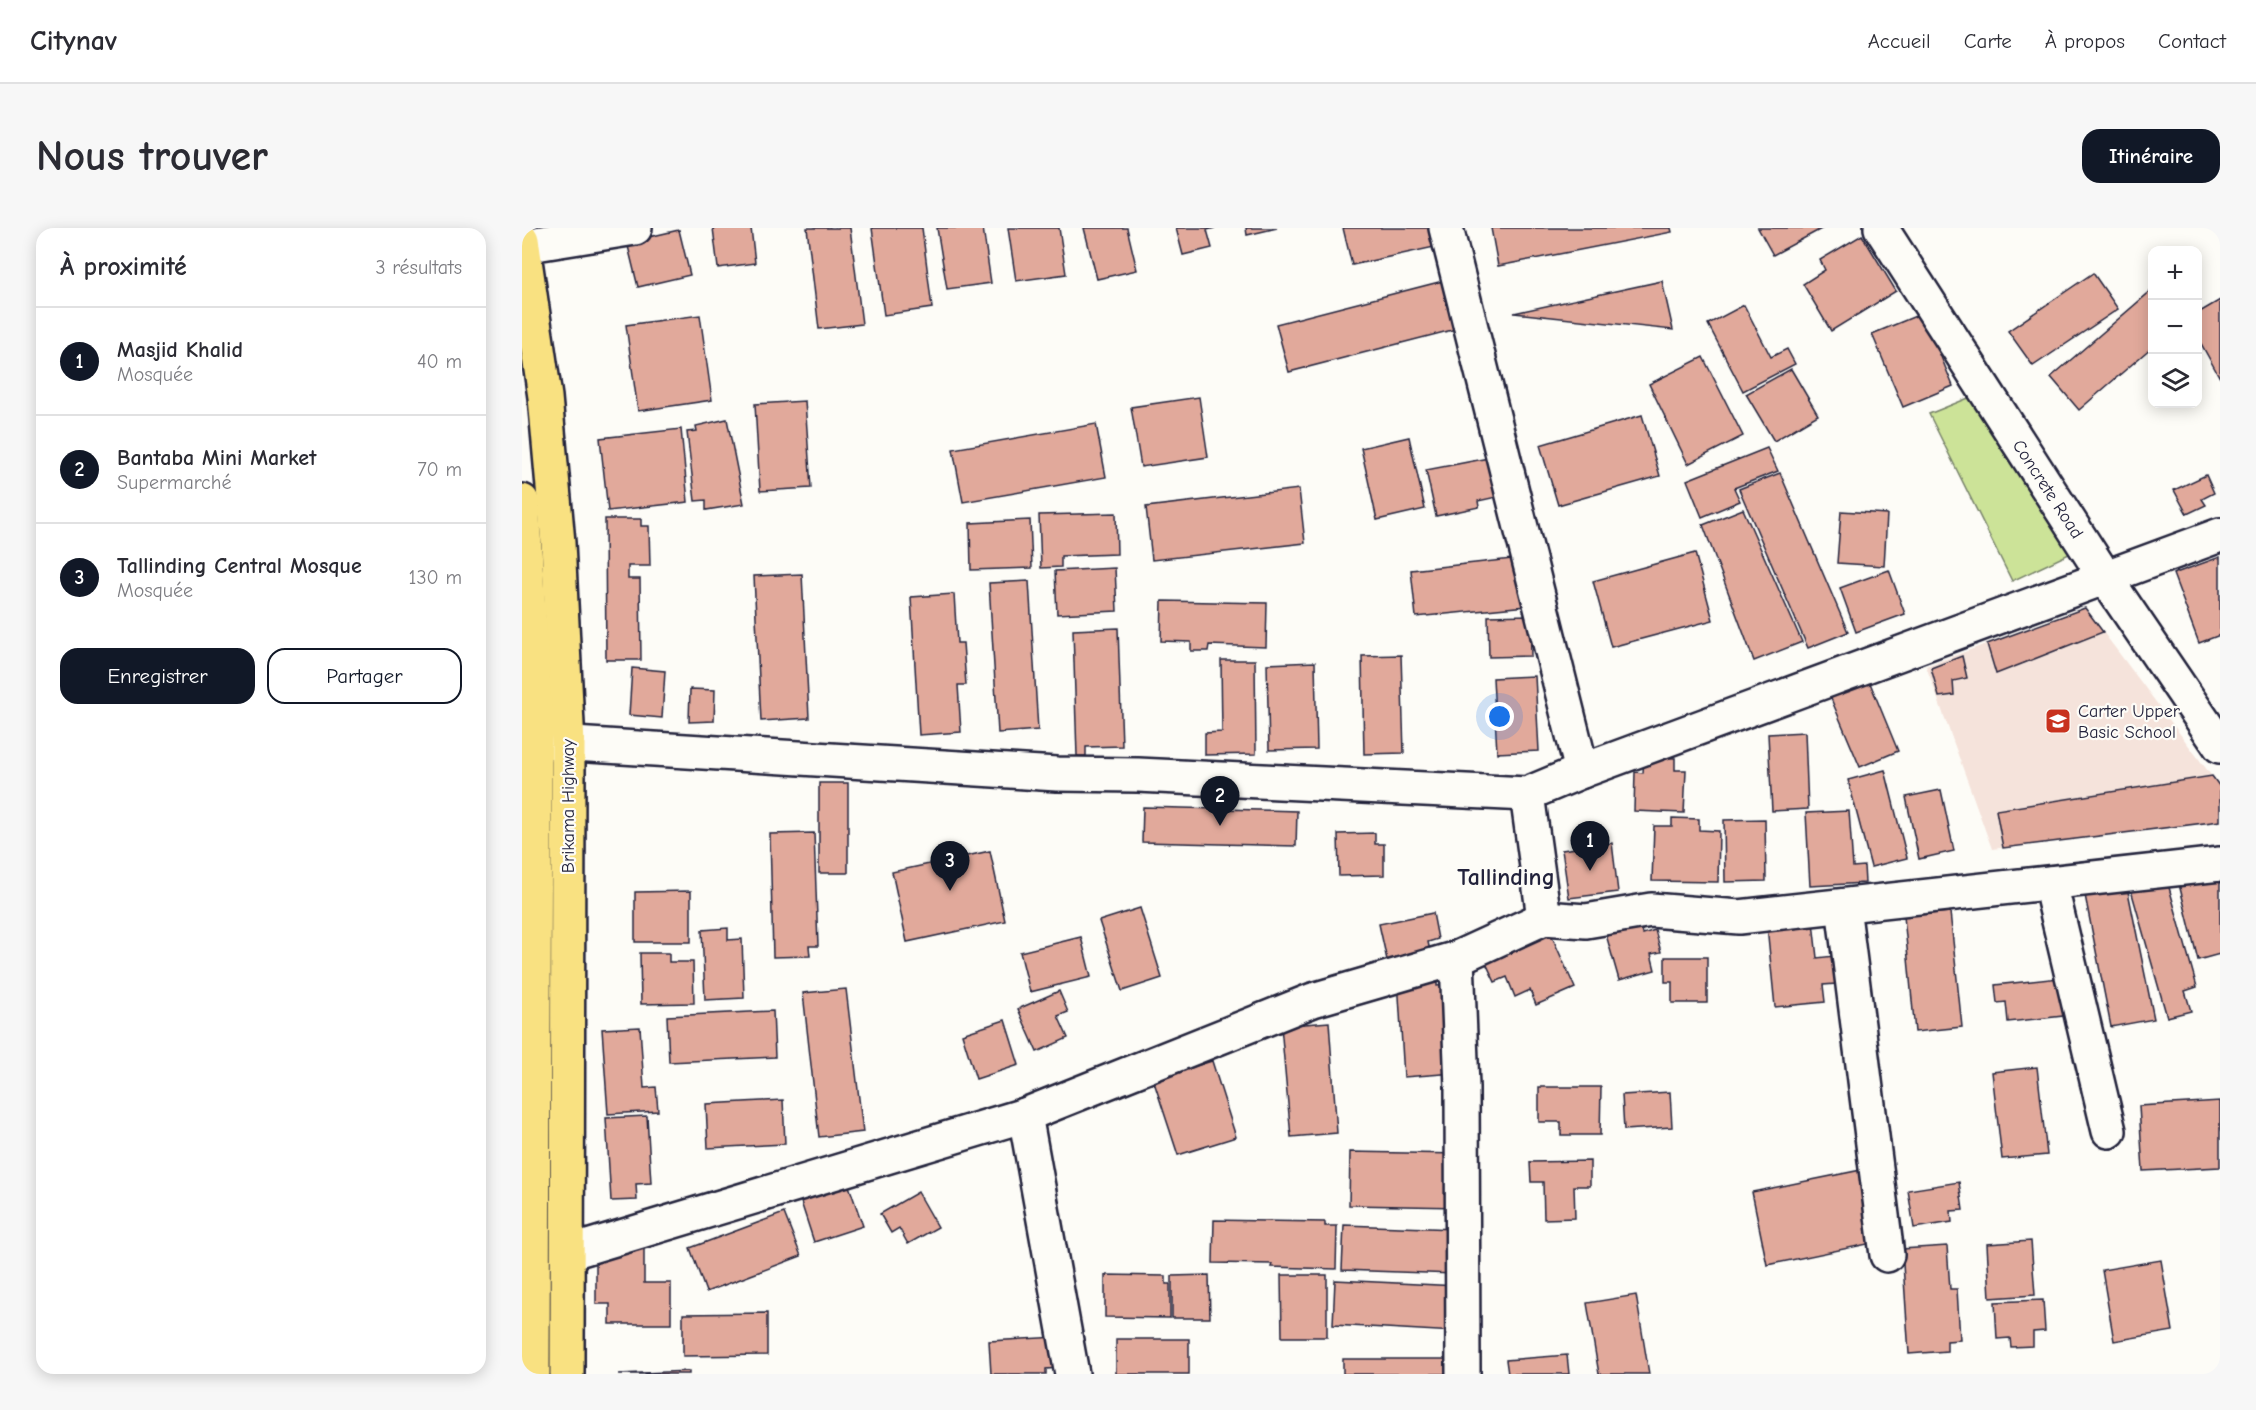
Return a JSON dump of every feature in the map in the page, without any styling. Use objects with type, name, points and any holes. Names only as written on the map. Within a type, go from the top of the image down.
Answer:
[{"type":"highway","name":"Brikama Highway","points":[[522,243],[545,397],[558,543],[568,745],[567,1374]]},
{"type":"highway","name":"Brikama Highway","points":[[522,501],[529,696],[528,1261],[532,1374]]},
{"type":"street","points":[[522,243],[635,228]]},
{"type":"street","points":[[1446,228],[1582,771]]},
{"type":"street","name":"Concrete Road","points":[[1881,228],[2105,577],[2220,746]]},
{"type":"street","points":[[529,739],[568,745],[1057,774],[1150,776],[1527,794],[1582,771],[2220,535]]},
{"type":"street","points":[[1527,794],[1544,918]]},
{"type":"street","points":[[568,1253],[1025,1115],[1312,1000],[1456,958],[1544,918],[1586,921],[1651,910],[1739,917],[2220,864]]},
{"type":"street","points":[[2050,884],[2109,1131]]},
{"type":"street","points":[[1843,906],[1887,1255]]},
{"type":"street","points":[[1456,958],[1462,1087],[1463,1374]]},
{"type":"street","points":[[1025,1115],[1072,1374]]},
{"type":"shaded area","name":"Carter Upper Basic School","points":[[2085,608],[2220,787],[2220,821],[1992,849],[1926,666]]},
{"type":"green space","points":[[1981,393],[2086,546],[2012,581],[1929,414]]},
{"type":"building","points":[[713,228],[751,228],[755,263],[718,268]]},
{"type":"building","points":[[807,228],[850,228],[862,324],[819,329]]},
{"type":"building","points":[[872,228],[922,228],[932,308],[884,315]]},
{"type":"building","points":[[937,228],[983,228],[991,283],[947,289]]},
{"type":"building","points":[[1008,228],[1059,228],[1066,274],[1016,281]]},
{"type":"building","points":[[1084,228],[1127,228],[1137,270],[1097,279]]},
{"type":"building","points":[[1176,228],[1215,228],[1207,230],[1212,248],[1183,255]]},
{"type":"building","points":[[1246,228],[1277,228],[1247,235]]},
{"type":"building","points":[[1343,228],[1444,228],[1448,244],[1352,265]]},
{"type":"building","points":[[1491,228],[1671,228],[1672,232],[1498,266]]},
{"type":"building","points":[[1758,228],[1823,228],[1773,255]]},
{"type":"building","points":[[679,230],[690,275],[638,287],[627,242]]},
{"type":"building","points":[[1862,235],[1896,291],[1831,331],[1803,284],[1825,270],[1820,260]]},
{"type":"building","points":[[2093,273],[2118,309],[2033,366],[2008,331]]},
{"type":"building","points":[[1443,281],[1456,329],[1289,372],[1276,324]]},
{"type":"building","points":[[1662,281],[1673,330],[1514,313]]},
{"type":"building","points":[[2148,293],[2148,350],[2079,410],[2051,377]]},
{"type":"building","points":[[2220,300],[2220,378],[2202,345],[2202,311]]},
{"type":"building","points":[[1744,305],[1771,357],[1787,349],[1795,364],[1743,391],[1708,324]]},
{"type":"building","points":[[1923,313],[1953,386],[1903,407],[1872,334]]},
{"type":"building","points":[[700,315],[712,400],[638,411],[626,325]]},
{"type":"building","points":[[1703,357],[1743,436],[1688,464],[1649,384]]},
{"type":"building","points":[[1791,369],[1818,415],[1774,441],[1746,394]]},
{"type":"building","points":[[1199,397],[1208,457],[1141,467],[1131,407]]},
{"type":"building","points":[[805,401],[811,488],[760,491],[755,404]]},
{"type":"building","points":[[1642,415],[1660,476],[1558,505],[1540,445]]},
{"type":"building","points":[[727,419],[744,504],[706,510],[706,500],[695,501],[687,432],[697,431],[696,426]]},
{"type":"building","points":[[1096,424],[1106,477],[963,502],[953,449]]},
{"type":"building","points":[[681,429],[688,502],[608,511],[600,438]]},
{"type":"building","points":[[1409,437],[1425,509],[1377,520],[1361,448]]},
{"type":"building","points":[[1767,448],[1778,471],[1734,488],[1740,501],[1702,517],[1687,480]]},
{"type":"building","points":[[1494,457],[1501,496],[1478,501],[1479,507],[1436,516],[1426,470]]},
{"type":"building","points":[[1780,473],[1848,632],[1808,648],[1739,489]]},
{"type":"building","points":[[2206,475],[2214,493],[2202,499],[2206,505],[2187,514],[2174,490]]},
{"type":"building","points":[[1299,489],[1305,543],[1152,560],[1146,507]]},
{"type":"building","points":[[1743,509],[1802,642],[1754,661],[1703,525]]},
{"type":"building","points":[[1841,511],[1887,514],[1884,566],[1837,563]]},
{"type":"building","points":[[1116,513],[1117,554],[1061,556],[1061,567],[1041,568],[1039,515]]},
{"type":"building","points":[[605,519],[641,519],[641,526],[649,526],[650,566],[628,566],[628,579],[640,579],[641,660],[606,660]]},
{"type":"building","points":[[1030,520],[1032,568],[971,570],[970,523]]},
{"type":"building","points":[[1695,553],[1713,620],[1611,647],[1593,581]]},
{"type":"building","points":[[2220,557],[2220,635],[2199,643],[2173,574]]},
{"type":"building","points":[[1521,558],[1526,606],[1416,617],[1411,570]]},
{"type":"building","points":[[1115,568],[1117,611],[1057,614],[1055,571]]},
{"type":"building","points":[[1889,570],[1905,614],[1856,632],[1840,588]]},
{"type":"building","points":[[802,574],[809,718],[761,721],[754,576]]},
{"type":"building","points":[[1029,581],[1038,730],[998,733],[989,583]]},
{"type":"building","points":[[954,594],[957,643],[963,643],[966,685],[958,685],[961,732],[919,735],[911,597]]},
{"type":"building","points":[[1162,601],[1267,603],[1266,647],[1209,645],[1208,651],[1191,651],[1191,642],[1161,641]]},
{"type":"building","points":[[2085,608],[2103,632],[1996,674],[1987,644]]},
{"type":"building","points":[[1530,615],[1531,656],[1489,657],[1488,616]]},
{"type":"building","points":[[1118,628],[1122,746],[1086,747],[1086,756],[1077,756],[1073,630]]},
{"type":"building","points":[[1401,655],[1404,753],[1364,754],[1362,656]]},
{"type":"building","points":[[1962,656],[1967,678],[1953,681],[1954,695],[1939,697],[1931,668]]},
{"type":"building","points":[[1221,660],[1255,660],[1256,754],[1205,755],[1205,733],[1222,732]]},
{"type":"building","points":[[1315,662],[1317,749],[1269,750],[1267,664]]},
{"type":"building","points":[[632,668],[665,671],[662,718],[629,715]]},
{"type":"building","points":[[1535,676],[1539,751],[1497,753],[1493,678]]},
{"type":"building","points":[[1868,678],[1898,751],[1860,767],[1829,694]]},
{"type":"building","points":[[690,689],[715,690],[714,721],[689,722]]},
{"type":"building","points":[[1805,732],[1808,809],[1772,811],[1768,734]]},
{"type":"building","points":[[1644,757],[1675,758],[1675,770],[1686,770],[1684,813],[1634,811],[1635,772],[1643,773]]},
{"type":"building","points":[[1885,770],[1907,858],[1871,867],[1848,780]]},
{"type":"building","name":"Carter Upper Basic School","points":[[2212,776],[2220,787],[2220,821],[2003,848],[1996,810]]},
{"type":"building","points":[[819,783],[848,783],[848,873],[819,873]]},
{"type":"building","points":[[1941,790],[1954,851],[1919,859],[1906,797]]},
{"type":"building","points":[[1143,807],[1297,811],[1296,846],[1142,842]]},
{"type":"building","points":[[1849,811],[1853,867],[1864,866],[1865,883],[1810,886],[1806,813]]},
{"type":"building","points":[[1672,818],[1699,819],[1699,830],[1719,831],[1718,882],[1652,881],[1654,826],[1672,826]]},
{"type":"building","points":[[1765,819],[1766,881],[1725,882],[1724,820]]},
{"type":"building","points":[[814,833],[818,946],[809,946],[810,956],[773,957],[770,834]]},
{"type":"building","points":[[1375,833],[1375,844],[1384,844],[1384,875],[1339,876],[1338,834]]},
{"type":"building","points":[[1612,843],[1618,892],[1569,898],[1562,850]]},
{"type":"building","points":[[990,851],[1005,921],[907,942],[892,872]]},
{"type":"building","points":[[2161,859],[2197,987],[2185,991],[2191,1011],[2167,1017],[2131,890]]},
{"type":"building","points":[[2173,860],[2220,875],[2220,954],[2198,960]]},
{"type":"building","points":[[2124,872],[2154,1019],[2111,1027],[2082,880]]},
{"type":"building","points":[[691,891],[691,942],[635,942],[635,892]]},
{"type":"building","points":[[1140,908],[1162,978],[1122,991],[1099,921]]},
{"type":"building","points":[[1950,912],[1962,1027],[1915,1032],[1904,916]]},
{"type":"building","points":[[1433,913],[1438,939],[1428,942],[1430,951],[1387,960],[1379,924]]},
{"type":"building","points":[[1640,922],[1643,934],[1655,930],[1661,952],[1651,954],[1655,970],[1619,980],[1605,931]]},
{"type":"building","points":[[1813,922],[1817,958],[1834,956],[1836,984],[1823,985],[1825,1002],[1775,1007],[1767,926]]},
{"type":"building","points":[[728,928],[728,940],[742,939],[744,998],[705,1000],[702,930]]},
{"type":"building","points":[[1550,932],[1575,988],[1536,1005],[1530,990],[1515,997],[1507,977],[1495,982],[1486,963],[1508,953],[1506,950]]},
{"type":"building","points":[[1081,937],[1091,977],[1030,992],[1020,952]]},
{"type":"building","points":[[640,953],[669,953],[669,962],[693,962],[694,1003],[641,1004]]},
{"type":"building","points":[[1665,957],[1707,957],[1707,1003],[1672,1003],[1672,982],[1665,982]]},
{"type":"building","points":[[2068,977],[2072,1015],[2008,1022],[2006,1002],[1997,1003],[1995,985]]},
{"type":"building","points":[[1437,978],[1437,986],[1449,985],[1455,1073],[1404,1077],[1398,980]]},
{"type":"building","points":[[846,989],[863,1132],[819,1137],[803,993]]},
{"type":"building","points":[[1059,991],[1068,1012],[1058,1016],[1068,1038],[1037,1052],[1018,1009]]},
{"type":"building","points":[[773,1011],[775,1057],[669,1062],[667,1016]]},
{"type":"building","points":[[1005,1020],[1019,1065],[976,1079],[962,1034]]},
{"type":"building","points":[[1329,1022],[1337,1133],[1291,1137],[1281,1026]]},
{"type":"building","points":[[640,1027],[644,1088],[656,1087],[658,1111],[608,1114],[602,1029]]},
{"type":"building","points":[[1212,1061],[1236,1137],[1178,1155],[1153,1079]]},
{"type":"building","points":[[2037,1067],[2047,1155],[2002,1159],[1992,1072]]},
{"type":"building","points":[[1539,1087],[1601,1087],[1600,1135],[1561,1135],[1561,1122],[1539,1122]]},
{"type":"building","points":[[1670,1092],[1672,1127],[1624,1130],[1622,1095]]},
{"type":"building","points":[[783,1100],[785,1144],[708,1148],[706,1104]]},
{"type":"building","points":[[2220,1101],[2220,1167],[2143,1171],[2139,1106]]},
{"type":"building","points":[[647,1116],[651,1183],[636,1184],[637,1200],[611,1201],[606,1118]]},
{"type":"building","points":[[1350,1152],[1461,1154],[1460,1207],[1349,1205]]},
{"type":"building","points":[[1590,1161],[1590,1186],[1574,1186],[1575,1218],[1544,1219],[1543,1182],[1531,1182],[1530,1162]]},
{"type":"building","points":[[1866,1169],[1882,1241],[1767,1265],[1752,1192]]},
{"type":"building","points":[[1959,1182],[1963,1210],[1951,1211],[1952,1222],[1914,1228],[1908,1190]]},
{"type":"building","points":[[848,1183],[863,1226],[814,1242],[800,1199]]},
{"type":"building","points":[[918,1192],[938,1227],[908,1244],[899,1228],[891,1233],[880,1214]]},
{"type":"building","points":[[784,1213],[801,1256],[706,1292],[690,1248]]},
{"type":"building","points":[[1214,1220],[1325,1222],[1325,1226],[1337,1226],[1336,1269],[1271,1267],[1272,1264],[1213,1263]]},
{"type":"building","points":[[1344,1225],[1456,1229],[1455,1274],[1342,1270]]},
{"type":"building","points":[[2031,1241],[2035,1295],[1990,1298],[1987,1244]]},
{"type":"building","points":[[644,1245],[644,1283],[671,1283],[671,1324],[610,1324],[610,1304],[596,1304],[596,1251]]},
{"type":"building","points":[[1947,1246],[1950,1289],[1957,1289],[1960,1340],[1947,1341],[1947,1351],[1909,1354],[1902,1249]]},
{"type":"building","points":[[2161,1260],[2173,1331],[2114,1341],[2102,1270]]},
{"type":"building","points":[[1105,1275],[1166,1276],[1166,1284],[1170,1284],[1170,1318],[1105,1317]]},
{"type":"building","points":[[1209,1275],[1210,1318],[1172,1318],[1172,1276]]},
{"type":"building","points":[[1281,1275],[1327,1275],[1327,1337],[1282,1337]]},
{"type":"building","points":[[1335,1280],[1458,1286],[1455,1332],[1333,1325]]},
{"type":"building","points":[[1636,1295],[1649,1374],[1599,1374],[1587,1303]]},
{"type":"building","points":[[2043,1300],[2045,1331],[2033,1332],[2033,1346],[2011,1347],[2010,1338],[1997,1339],[1995,1302]]},
{"type":"building","points":[[767,1313],[767,1355],[683,1356],[683,1314]]},
{"type":"building","points":[[1058,1337],[1060,1368],[1046,1369],[1046,1374],[991,1374],[989,1341]]},
{"type":"building","points":[[1116,1339],[1189,1339],[1189,1374],[1116,1374]]},
{"type":"building","points":[[1567,1355],[1569,1374],[1508,1374],[1506,1360]]},
{"type":"building","points":[[1343,1359],[1455,1359],[1455,1374],[1343,1374]]},
{"type":"building","points":[[689,1371],[689,1374],[618,1374]]},
{"type":"place","name":"Carter Upper Basic School","points":[[2058,721]]},
{"type":"place","name":"Bantaba Mini Market","points":[[1220,826]]},
{"type":"place","name":"Masjid Khalid","points":[[1590,871]]},
{"type":"place","name":"Tallinding Central Mosque","points":[[950,891]]},
{"type":"district","name":"Tallinding","points":[[1506,877]]}]
